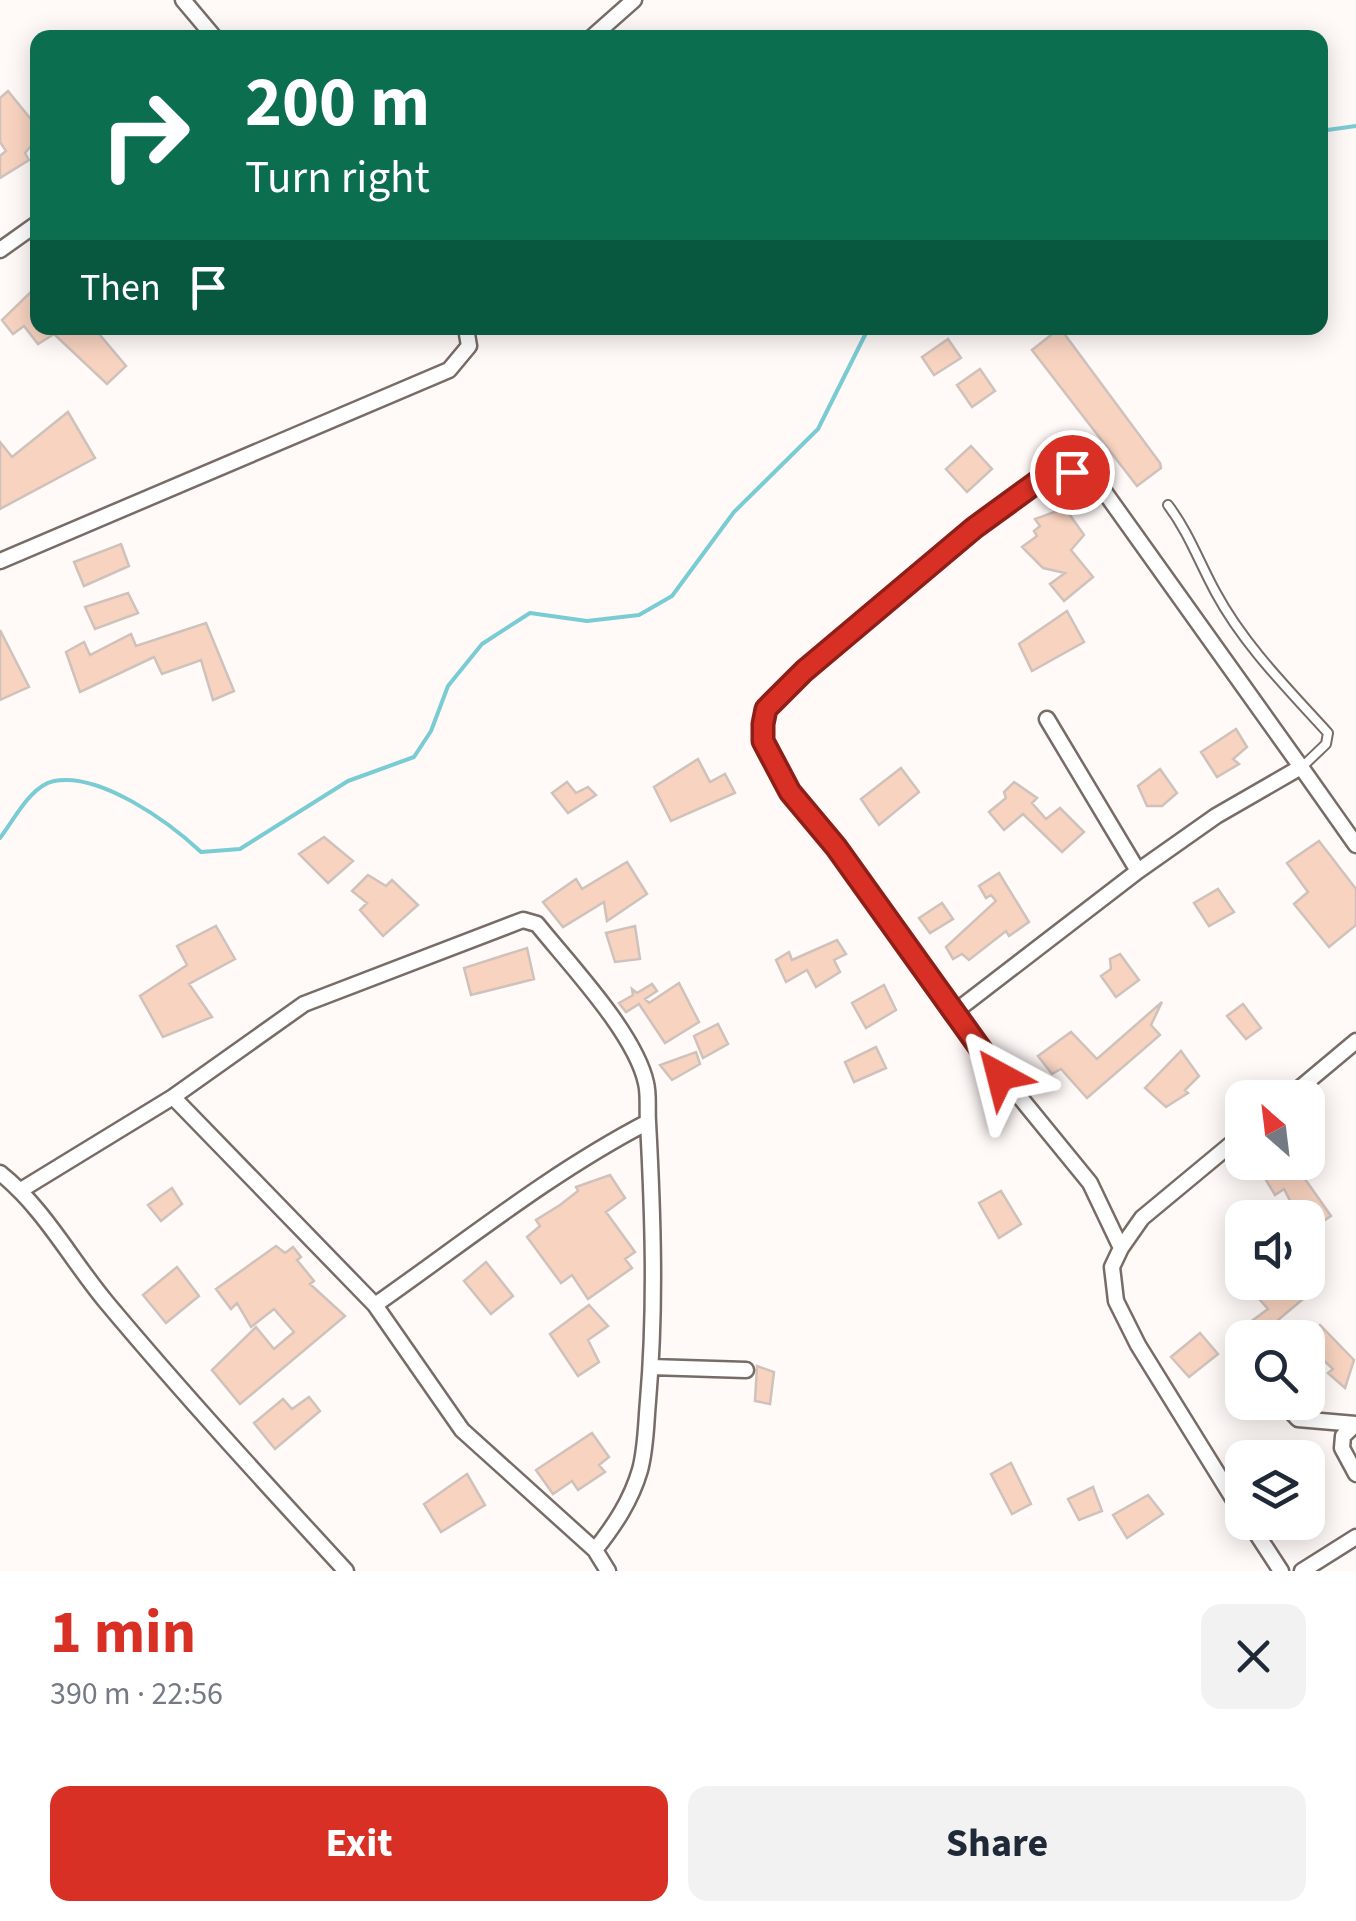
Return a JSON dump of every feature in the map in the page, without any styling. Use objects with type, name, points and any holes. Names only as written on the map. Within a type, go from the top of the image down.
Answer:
[{"type":"street","points":[[183,0],[208,30]]},
{"type":"street","points":[[600,30],[634,0]]},
{"type":"street","points":[[0,250],[30,229]]},
{"type":"street","points":[[0,561],[450,370],[469,346],[467,335]]},
{"type":"street","points":[[1121,1248],[1090,1183],[952,1014],[836,847],[790,792],[763,741],[766,709],[804,671],[974,528],[1044,477],[1072,472],[1088,475],[1101,486],[1356,845]]},
{"type":"street","points":[[1047,719],[1138,872]]},
{"type":"street","points":[[952,1014],[1216,816],[1301,768]]},
{"type":"street","points":[[21,1190],[173,1097],[304,1004],[531,920],[605,1008],[646,1082],[653,1227],[651,1367],[640,1470],[619,1520],[594,1550]]},
{"type":"street","points":[[1309,1080],[1356,1041]]},
{"type":"street","points":[[173,1097],[375,1305],[462,1430],[594,1550],[608,1571]]},
{"type":"street","points":[[375,1305],[546,1181],[648,1122]]},
{"type":"street","points":[[1225,1149],[1142,1218],[1112,1267],[1116,1301],[1138,1345],[1225,1486]]},
{"type":"street","points":[[0,1173],[21,1190],[101,1296],[201,1414],[346,1571]]},
{"type":"street","points":[[651,1367],[746,1370]]},
{"type":"street","points":[[1310,1420],[1356,1424]]},
{"type":"street","points":[[1356,1424],[1343,1436],[1342,1448],[1356,1474]]},
{"type":"street","points":[[1302,1571],[1356,1537]]},
{"type":"street","points":[[1261,1540],[1281,1571]]},
{"type":"lane","points":[[1168,504],[1192,538],[1216,594],[1257,654],[1328,733],[1326,744],[1301,768]]},
{"type":"building","points":[[8,91],[30,118],[30,147],[25,153],[29,160],[0,178],[0,156],[6,151],[0,142],[0,98]]},
{"type":"building","points":[[30,293],[30,334],[24,326],[13,334],[2,320]]},
{"type":"building","points":[[31,335],[52,335],[38,344]]},
{"type":"building","points":[[55,335],[100,335],[126,366],[107,384]]},
{"type":"building","points":[[1051,335],[1065,335],[1161,468],[1137,486],[1032,350]]},
{"type":"building","points":[[948,339],[961,358],[934,375],[922,357]]},
{"type":"building","points":[[980,369],[995,391],[972,407],[957,385]]},
{"type":"building","points":[[68,412],[95,458],[0,509],[0,442],[12,457]]},
{"type":"building","points":[[971,446],[992,469],[967,492],[946,469]]},
{"type":"building","points":[[1065,508],[1084,535],[1071,550],[1093,577],[1064,601],[1050,584],[1065,573],[1043,568],[1022,547],[1037,536],[1034,531],[1040,526],[1035,519]]},
{"type":"building","points":[[121,544],[129,566],[84,586],[74,562]]},
{"type":"building","points":[[128,593],[138,613],[95,629],[85,607]]},
{"type":"building","points":[[1067,611],[1084,642],[1032,671],[1019,644]]},
{"type":"building","points":[[206,623],[234,691],[213,700],[201,660],[162,674],[154,657],[80,692],[66,652],[84,642],[90,655],[131,634],[136,646]]},
{"type":"building","points":[[0,630],[29,687],[0,700]]},
{"type":"building","points":[[1236,729],[1247,747],[1233,759],[1239,764],[1217,777],[1201,752]]},
{"type":"building","points":[[698,759],[710,782],[725,774],[735,793],[671,821],[654,787]]},
{"type":"building","points":[[901,768],[919,792],[879,825],[861,799]]},
{"type":"building","points":[[1160,769],[1177,793],[1162,806],[1147,806],[1138,786]]},
{"type":"building","points":[[567,782],[576,793],[588,787],[596,795],[568,813],[552,793]]},
{"type":"building","points":[[1014,782],[1037,798],[1032,803],[1046,819],[1060,808],[1084,832],[1062,852],[1023,814],[1004,830],[989,812],[1006,798],[1004,792]]},
{"type":"building","points":[[324,837],[353,861],[328,883],[299,854]]},
{"type":"building","points":[[1319,841],[1356,889],[1356,925],[1329,947],[1294,904],[1308,892],[1287,863]]},
{"type":"building","points":[[627,862],[647,894],[607,921],[604,902],[563,927],[543,902],[576,879],[582,889]]},
{"type":"building","points":[[999,873],[1029,922],[1009,936],[1006,931],[969,960],[962,954],[953,959],[946,947],[996,901],[991,895],[986,898],[979,886]]},
{"type":"building","points":[[368,875],[386,886],[392,880],[418,905],[383,936],[360,910],[367,903],[352,891]]},
{"type":"building","points":[[1218,889],[1234,912],[1209,926],[1194,903]]},
{"type":"building","points":[[942,903],[953,919],[930,933],[919,918]]},
{"type":"building","points":[[216,926],[235,959],[189,984],[212,1017],[163,1037],[140,996],[187,965],[177,946]]},
{"type":"building","points":[[635,926],[640,959],[615,962],[606,933]]},
{"type":"building","points":[[837,940],[846,954],[834,960],[840,972],[816,987],[807,970],[786,982],[776,960],[789,952],[792,960]]},
{"type":"building","points":[[527,948],[534,979],[471,995],[464,968]]},
{"type":"building","points":[[1120,954],[1139,980],[1116,997],[1101,976],[1111,969],[1110,959]]},
{"type":"building","points":[[679,983],[699,1022],[665,1043],[639,1004],[626,1012],[619,1003],[633,995],[632,989],[637,993],[652,984],[657,991],[645,999],[649,1003]]},
{"type":"building","points":[[884,985],[896,1010],[866,1028],[852,1003]]},
{"type":"building","points":[[1162,1002],[1151,1025],[1160,1035],[1087,1098],[1061,1069],[1052,1074],[1038,1056],[1071,1032],[1097,1059]]},
{"type":"building","points":[[1243,1004],[1261,1028],[1246,1039],[1227,1016]]},
{"type":"building","points":[[718,1024],[728,1044],[703,1058],[694,1036]]},
{"type":"building","points":[[876,1047],[886,1068],[854,1082],[845,1062]]},
{"type":"building","points":[[1181,1051],[1199,1076],[1185,1090],[1188,1093],[1166,1107],[1145,1088]]},
{"type":"building","points":[[696,1052],[700,1064],[672,1080],[660,1065]]},
{"type":"building","points":[[610,1175],[625,1198],[606,1212],[635,1252],[625,1259],[632,1268],[588,1299],[572,1275],[561,1283],[527,1237],[540,1226],[536,1220],[578,1191],[576,1187]]},
{"type":"building","points":[[1266,1180],[1306,1180],[1320,1200],[1290,1200],[1284,1189],[1275,1195]]},
{"type":"building","points":[[172,1188],[182,1204],[161,1221],[148,1205]]},
{"type":"building","points":[[1001,1191],[1021,1224],[999,1238],[979,1203]]},
{"type":"building","points":[[276,1246],[285,1253],[293,1247],[301,1257],[297,1260],[314,1281],[310,1284],[345,1316],[240,1404],[212,1370],[256,1327],[274,1349],[294,1332],[274,1309],[251,1327],[237,1303],[231,1309],[216,1289]]},
{"type":"building","points":[[486,1262],[513,1296],[491,1314],[464,1281]]},
{"type":"building","points":[[177,1267],[199,1296],[166,1323],[143,1295]]},
{"type":"building","points":[[1260,1300],[1302,1300],[1278,1320],[1253,1320],[1268,1309]]},
{"type":"building","points":[[589,1305],[608,1326],[588,1340],[599,1362],[578,1376],[550,1334]]},
{"type":"building","points":[[1325,1330],[1354,1360],[1345,1388],[1328,1373],[1333,1369],[1325,1362]]},
{"type":"building","points":[[1200,1333],[1218,1354],[1189,1377],[1171,1357]]},
{"type":"building","points":[[757,1366],[774,1372],[770,1404],[755,1401]]},
{"type":"building","points":[[309,1397],[320,1411],[275,1449],[254,1423],[283,1399],[292,1409]]},
{"type":"building","points":[[592,1433],[609,1457],[599,1465],[605,1472],[578,1490],[572,1481],[553,1494],[536,1470]]},
{"type":"building","points":[[1011,1463],[1031,1504],[1012,1514],[991,1474]]},
{"type":"building","points":[[467,1474],[485,1505],[441,1532],[424,1504]]},
{"type":"building","points":[[1093,1487],[1102,1511],[1079,1520],[1068,1499]]},
{"type":"building","points":[[1148,1495],[1163,1514],[1127,1538],[1113,1515]]},
{"type":"waterway","points":[[1328,130],[1356,126]]},
{"type":"waterway","points":[[0,838],[37,789],[54,781],[72,780],[92,784],[133,802],[201,852],[240,849],[348,781],[414,757],[431,731],[448,686],[482,644],[530,613],[587,621],[639,615],[672,596],[734,512],[818,429],[865,335]]},
{"type":"route","points":[[1000,1076],[836,847],[790,792],[763,741],[763,724],[766,709],[804,671],[974,528],[1044,477],[1072,472]]}]
